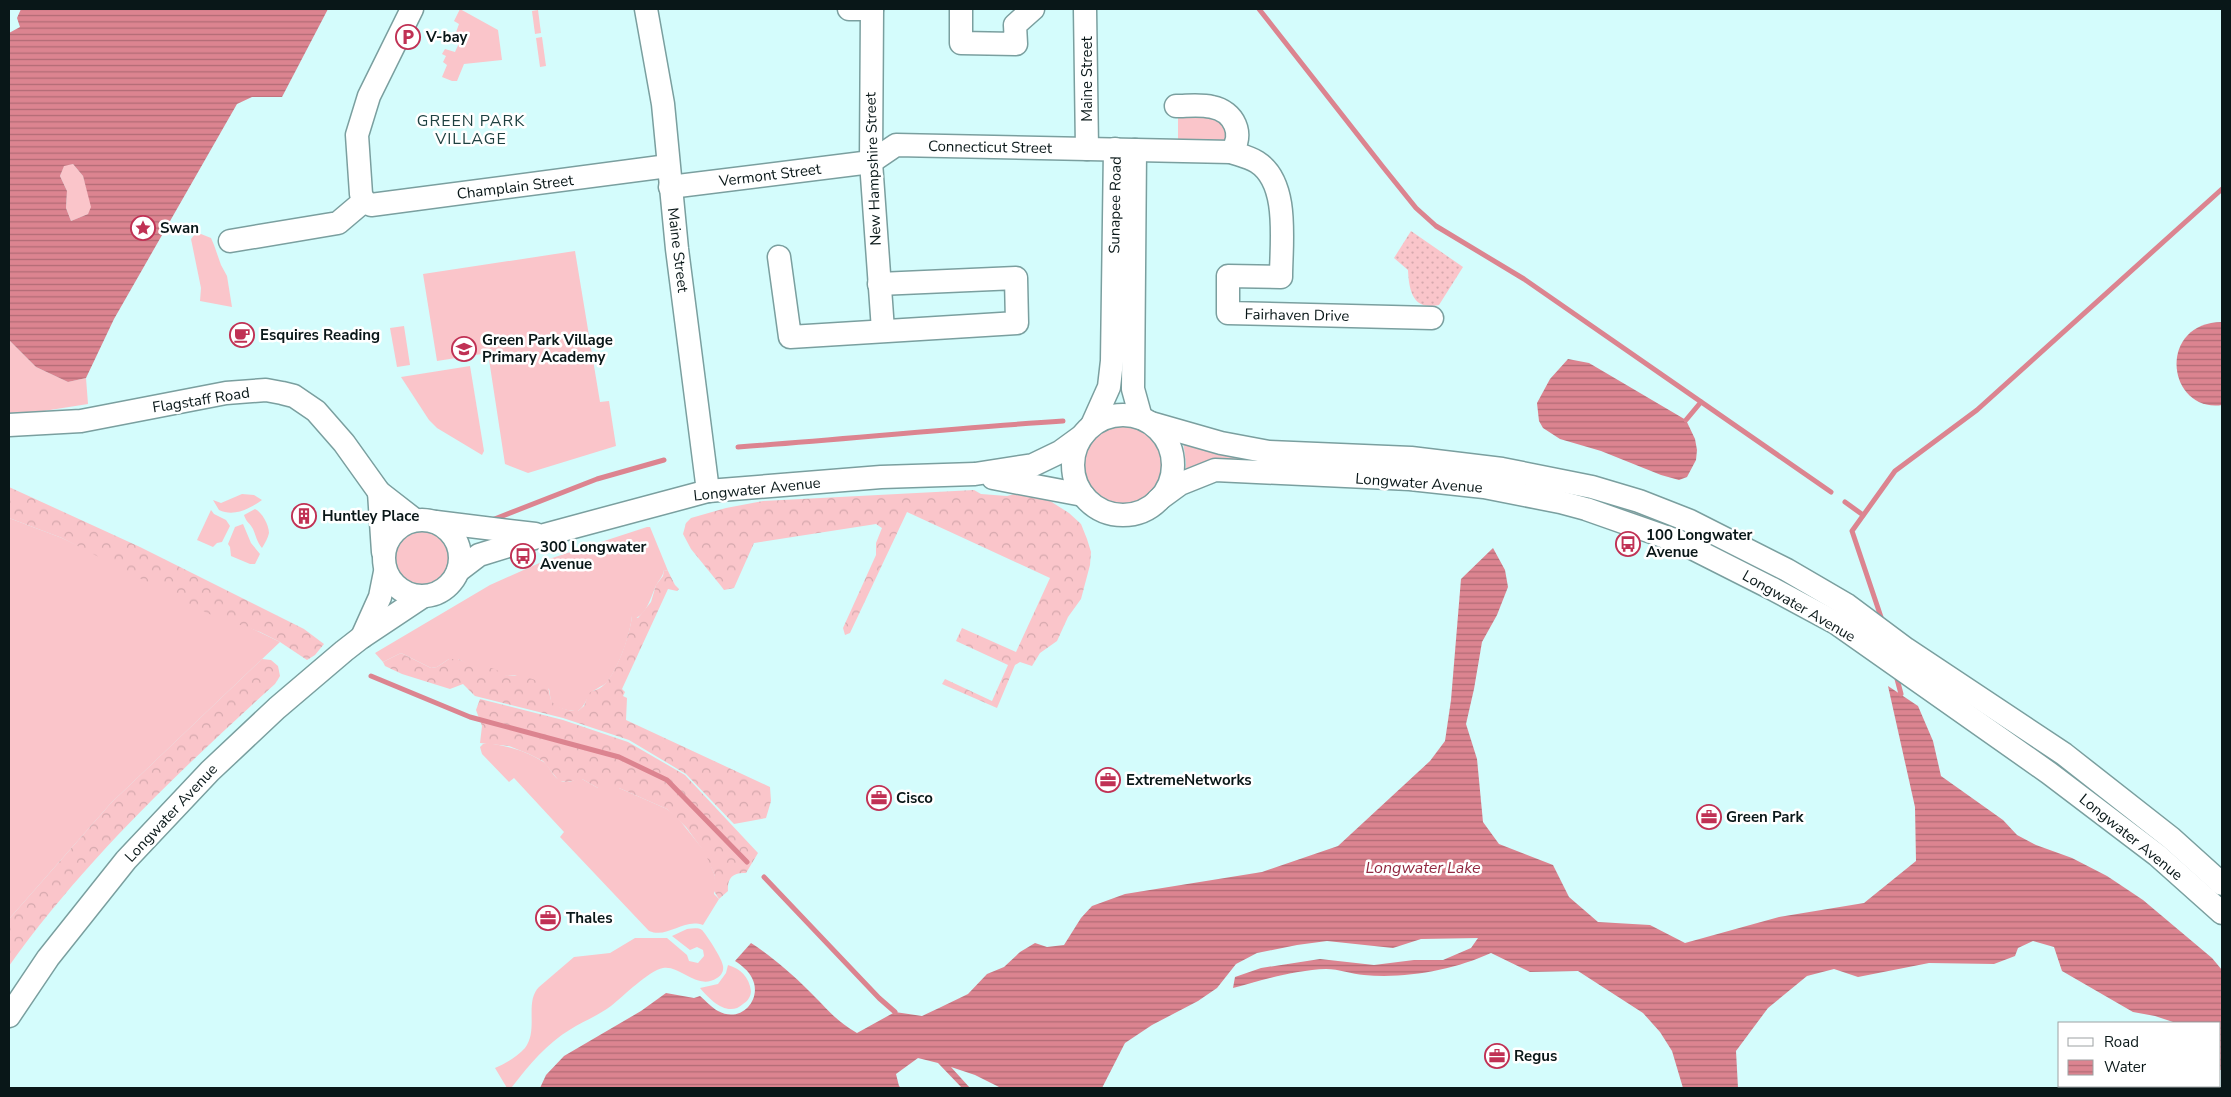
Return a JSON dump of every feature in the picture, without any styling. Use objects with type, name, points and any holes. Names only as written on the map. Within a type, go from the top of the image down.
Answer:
[{"type":"street","points":[[230,241],[338,223],[364,201],[360,185],[357,135],[369,96],[412,9]]},
{"type":"street","name":"Maine Street","points":[[651,9],[663,104],[669,176],[708,491]]},
{"type":"street","points":[[850,9],[872,9]]},
{"type":"street","name":"New Hampshire Street","points":[[872,9],[871,162],[883,330]]},
{"type":"street","points":[[961,9],[961,43],[1016,44],[1015,25],[1032,9]]},
{"type":"street","name":"Maine Street","points":[[1085,9],[1088,149]]},
{"type":"street","points":[[1176,106],[1212,107],[1226,114],[1237,128],[1239,137],[1236,146],[1231,152]]},
{"type":"street","name":"Connecticut Street","points":[[871,162],[896,145],[1125,150]]},
{"type":"street","name":"Fairhaven Drive","points":[[1125,150],[1231,152],[1257,162],[1275,184],[1280,208],[1280,277],[1228,276],[1228,313],[1432,318]]},
{"type":"street","name":"Sunapee Road","points":[[1125,150],[1133,389],[1146,421]]},
{"type":"street","name":"Sunapee Road","points":[[1087,431],[1109,387],[1125,150]]},
{"type":"street","name":"Vermont Street","points":[[669,176],[871,162]]},
{"type":"street","name":"Champlain Street","points":[[364,201],[371,205],[669,176]]},
{"type":"street","points":[[779,257],[790,337],[1017,323],[1016,278],[879,284]]},
{"type":"street","name":"Flagstaff Road","points":[[9,425],[81,421],[226,393],[266,390],[294,396],[316,411],[344,443],[379,492],[426,521]]},
{"type":"street","points":[[1128,415],[1146,421],[1160,432],[1167,443],[1173,464],[1169,484],[1158,500],[1141,512],[1116,515],[1107,513],[1094,506],[1083,495],[1075,480],[1073,462],[1076,446],[1087,431],[1116,416],[1128,415]]},
{"type":"street","name":"Longwater Avenue","points":[[1146,421],[1221,443],[1269,452],[1442,461],[1502,469],[1592,487],[1639,501],[1690,521],[1787,570],[1847,605],[1906,649],[2064,754],[2171,838],[2222,884]]},
{"type":"street","name":"Longwater Avenue","points":[[458,571],[479,556],[544,535],[708,491],[882,477],[975,474],[1032,465],[1060,452],[1087,431]]},
{"type":"street","name":"Longwater Avenue","points":[[1158,500],[1180,484],[1215,470],[1410,479],[1523,494],[1586,509],[1680,542],[1836,623],[2088,802],[2157,855],[2222,913]]},
{"type":"street","name":"Longwater Avenue","points":[[975,474],[1083,495]]},
{"type":"street","points":[[379,492],[384,562],[399,589],[407,594],[422,597],[443,591],[452,582],[458,571],[460,553],[456,540],[446,529],[426,521],[405,524],[395,530],[388,539],[384,562]]},
{"type":"street","name":"Longwater Avenue","points":[[426,521],[544,535]]},
{"type":"street","name":"Longwater Avenue","points":[[362,637],[380,597],[384,562]]},
{"type":"street","name":"Longwater Avenue","points":[[9,1016],[33,977],[126,860],[210,771],[277,708],[362,637],[422,597]]},
{"type":"green space","points":[[460,9],[498,30],[502,60],[464,64],[457,81],[452,81],[442,77],[447,65],[443,62],[446,56],[442,54],[445,49],[455,52],[459,43],[465,45],[467,41],[455,35],[459,24],[454,21]]},
{"type":"green space","points":[[538,10],[541,33],[535,34],[532,11]]},
{"type":"green space","points":[[542,37],[546,66],[540,67],[536,38]]},
{"type":"green space","points":[[1178,109],[1211,109],[1234,141],[1178,140]]},
{"type":"green space","points":[[73,164],[83,176],[92,207],[88,214],[71,221],[66,208],[67,191],[60,176],[64,165]]},
{"type":"green space","points":[[1411,231],[1463,267],[1439,305],[1423,305],[1414,298],[1411,292],[1408,270],[1394,258]]},
{"type":"green space","points":[[195,234],[211,238],[227,276],[232,307],[200,301],[201,288],[191,239]]},
{"type":"green space","points":[[575,251],[600,402],[609,401],[616,446],[528,473],[505,464],[488,353],[437,361],[423,274]]},
{"type":"green space","points":[[404,326],[410,365],[397,367],[390,328]]},
{"type":"green space","points":[[9,340],[36,367],[68,382],[86,378],[88,404],[31,413],[9,413]]},
{"type":"green space","points":[[470,366],[484,451],[482,455],[437,428],[429,420],[401,377]]},
{"type":"green space","points":[[1123,425],[1138,428],[1151,437],[1160,450],[1163,465],[1160,480],[1151,493],[1138,502],[1123,505],[1108,502],[1095,493],[1086,480],[1083,465],[1086,450],[1095,437],[1108,428]]},
{"type":"green space","points":[[1183,441],[1544,482],[1681,521],[1677,531],[1584,501],[1185,474],[1186,463]]},
{"type":"green space","points":[[9,487],[140,547],[304,629],[324,644],[315,655],[307,660],[280,642],[260,632],[209,614],[62,538],[9,518]]},
{"type":"green space","points":[[974,490],[981,494],[1007,496],[1018,493],[1050,501],[1069,513],[1081,524],[1091,552],[1090,565],[1081,599],[1068,617],[1057,641],[1040,653],[1032,666],[1020,662],[1015,665],[997,708],[942,684],[945,679],[992,701],[1008,665],[956,641],[962,628],[1016,652],[1050,578],[907,512],[850,633],[845,635],[843,628],[876,555],[876,543],[882,528],[876,524],[754,543],[734,588],[724,590],[691,549],[683,534],[686,523],[691,518],[726,508],[763,501]]},
{"type":"green space","points":[[242,494],[254,495],[262,500],[247,509],[230,513],[219,510],[213,500],[221,503]]},
{"type":"green space","points":[[255,509],[263,516],[269,530],[268,537],[262,548],[244,515]]},
{"type":"green space","points":[[211,510],[214,514],[226,520],[230,526],[222,542],[217,543],[213,547],[197,540]]},
{"type":"green space","points":[[9,518],[62,538],[280,642],[111,803],[9,919]]},
{"type":"green space","points":[[243,524],[251,543],[260,554],[255,564],[250,564],[231,556],[228,544],[235,527]]},
{"type":"green space","points":[[417,526],[429,526],[445,535],[452,545],[454,557],[452,569],[445,579],[429,588],[417,588],[406,583],[397,574],[392,563],[392,551],[397,540],[406,531]]},
{"type":"green space","points":[[650,527],[668,571],[664,570],[643,613],[636,618],[632,616],[623,651],[611,676],[605,684],[591,693],[578,711],[556,706],[551,701],[549,689],[515,675],[507,676],[473,667],[458,659],[449,659],[437,667],[431,668],[401,653],[383,662],[375,653],[490,585],[546,560]]},
{"type":"green space","points":[[664,570],[668,571],[679,589],[677,591],[668,589],[622,689],[625,692],[623,696],[627,698],[626,720],[770,787],[771,801],[766,818],[734,824],[686,774],[629,740],[563,718],[475,696],[463,684],[450,689],[402,674],[385,666],[383,662],[401,653],[431,668],[437,667],[449,659],[458,659],[478,668],[493,668],[507,676],[521,675],[546,684],[553,703],[563,708],[578,711],[584,706],[589,693],[600,688],[611,676],[629,632],[632,615],[638,618],[651,602],[656,585],[663,576]]},
{"type":"green space","points":[[262,659],[271,660],[278,666],[280,676],[275,684],[203,750],[134,818],[69,890],[9,966],[9,919],[111,803]]},
{"type":"green space","points":[[480,699],[563,720],[628,742],[685,775],[758,853],[746,873],[734,875],[730,879],[728,891],[719,899],[712,888],[715,876],[705,853],[686,827],[667,809],[619,788],[598,788],[582,779],[567,782],[559,781],[543,761],[529,754],[509,746],[480,743],[482,726],[476,710]]},
{"type":"green space","points":[[487,743],[515,749],[535,757],[545,763],[556,777],[563,782],[582,779],[598,788],[619,788],[667,809],[677,817],[706,853],[715,876],[714,894],[719,899],[703,925],[689,924],[656,933],[649,931],[560,837],[564,832],[514,778],[509,782],[482,754],[480,747]]},
{"type":"green space","points":[[687,929],[700,929],[707,936],[723,966],[720,976],[710,981],[703,981],[696,980],[670,968],[657,970],[606,1009],[554,1041],[532,1062],[512,1087],[507,1088],[495,1068],[518,1054],[529,1041],[532,1025],[532,1000],[539,987],[574,957],[610,953],[635,938],[667,938],[687,955],[689,961],[698,963],[704,956],[703,950],[697,947],[690,950],[672,936]]},
{"type":"green space","points":[[728,965],[744,974],[751,991],[750,997],[746,1001],[737,1008],[731,1009],[714,1002],[700,988],[718,984],[726,973]]},
{"type":"water","points":[[21,9],[328,9],[282,97],[252,97],[237,104],[114,319],[86,378],[68,382],[36,367],[9,340],[9,33],[20,27],[17,18]],"holes":[[[73,164],[83,176],[91,207],[88,214],[71,221],[66,208],[67,191],[60,176],[64,166]],[[143,218],[148,220],[153,228],[151,234],[142,237],[137,235],[134,226],[137,221]]]},
{"type":"water","points":[[2222,322],[2222,405],[2204,404],[2190,396],[2180,383],[2177,367],[2178,351],[2186,337],[2201,326]]},
{"type":"water","points":[[1568,359],[1589,363],[1686,420],[1695,439],[1697,450],[1696,460],[1687,477],[1679,480],[1661,475],[1601,451],[1560,439],[1543,428],[1539,421],[1537,403],[1550,379]]},
{"type":"water","name":"Longwater Lake","points":[[1493,548],[1505,570],[1508,587],[1497,615],[1482,642],[1466,724],[1477,759],[1483,822],[1499,844],[1553,865],[1569,897],[1598,922],[1650,925],[1685,943],[1779,917],[1864,903],[1916,861],[1915,807],[1888,686],[1918,706],[1933,741],[1941,776],[2003,820],[2017,835],[2036,845],[2072,858],[2107,876],[2143,900],[2212,958],[2222,970],[2222,1070],[2221,1022],[2173,1022],[2133,1012],[2062,971],[2054,947],[2033,941],[2018,948],[2015,956],[1994,964],[1929,963],[1858,977],[1834,969],[1807,976],[1768,1008],[1736,1051],[1738,1088],[1683,1088],[1672,1051],[1660,1032],[1643,1013],[1578,971],[1530,972],[1491,953],[1461,964],[1429,972],[1380,976],[1326,969],[1302,971],[1233,988],[1235,977],[1261,968],[1320,959],[1374,965],[1414,960],[1443,960],[1471,948],[1478,938],[1421,939],[1393,948],[1327,941],[1257,953],[1236,964],[1217,988],[1198,1001],[1152,1025],[1125,1043],[1102,1088],[1001,1088],[975,1075],[951,1067],[970,1088],[962,1088],[938,1063],[918,1058],[896,1074],[901,1088],[540,1088],[546,1075],[564,1056],[641,1011],[666,993],[694,998],[700,996],[716,1010],[727,1014],[742,1012],[752,1001],[755,994],[755,986],[749,973],[735,961],[751,943],[781,965],[836,1018],[857,1033],[895,1012],[922,1016],[968,994],[987,974],[1004,967],[1020,952],[1035,943],[1047,947],[1064,945],[1081,918],[1092,906],[1125,894],[1262,872],[1338,846],[1430,761],[1445,741],[1451,700],[1461,579]]},
{"type":"waterway","points":[[1259,9],[1416,208],[1436,226],[1524,279],[1831,492]]},
{"type":"waterway","points":[[1883,623],[1852,531],[1895,471],[1977,410],[2222,189]]},
{"type":"waterway","points":[[1686,420],[1701,402]]},
{"type":"waterway","points":[[738,447],[1063,421]]},
{"type":"waterway","points":[[492,520],[597,479],[664,460]]},
{"type":"waterway","points":[[1845,502],[1863,515]]},
{"type":"waterway","points":[[1896,675],[1901,694]]},
{"type":"waterway","points":[[371,676],[470,717],[619,757],[667,780],[747,862]]},
{"type":"waterway","points":[[764,877],[879,998],[895,1012]]},
{"type":"place","name":"V-bay","points":[[408,37]]},
{"type":"place","name":"Swan","points":[[143,228]]},
{"type":"place","name":"Esquires Reading","points":[[242,335]]},
{"type":"place","name":"Green Park Village Primary Academy","points":[[464,349]]},
{"type":"place","name":"Huntley Place","points":[[304,516]]},
{"type":"place","name":"100 Longwater Avenue","points":[[1628,544]]},
{"type":"place","name":"300 Longwater Avenue","points":[[523,556]]},
{"type":"place","name":"ExtremeNetworks","points":[[1108,780]]},
{"type":"place","name":"Cisco","points":[[879,798]]},
{"type":"place","name":"Green Park","points":[[1709,817]]},
{"type":"place","name":"Thales","points":[[548,918]]},
{"type":"place","name":"Regus","points":[[1497,1056]]},
{"type":"district","name":"GREEN PARK VILLAGE","points":[[471,129]]}]
